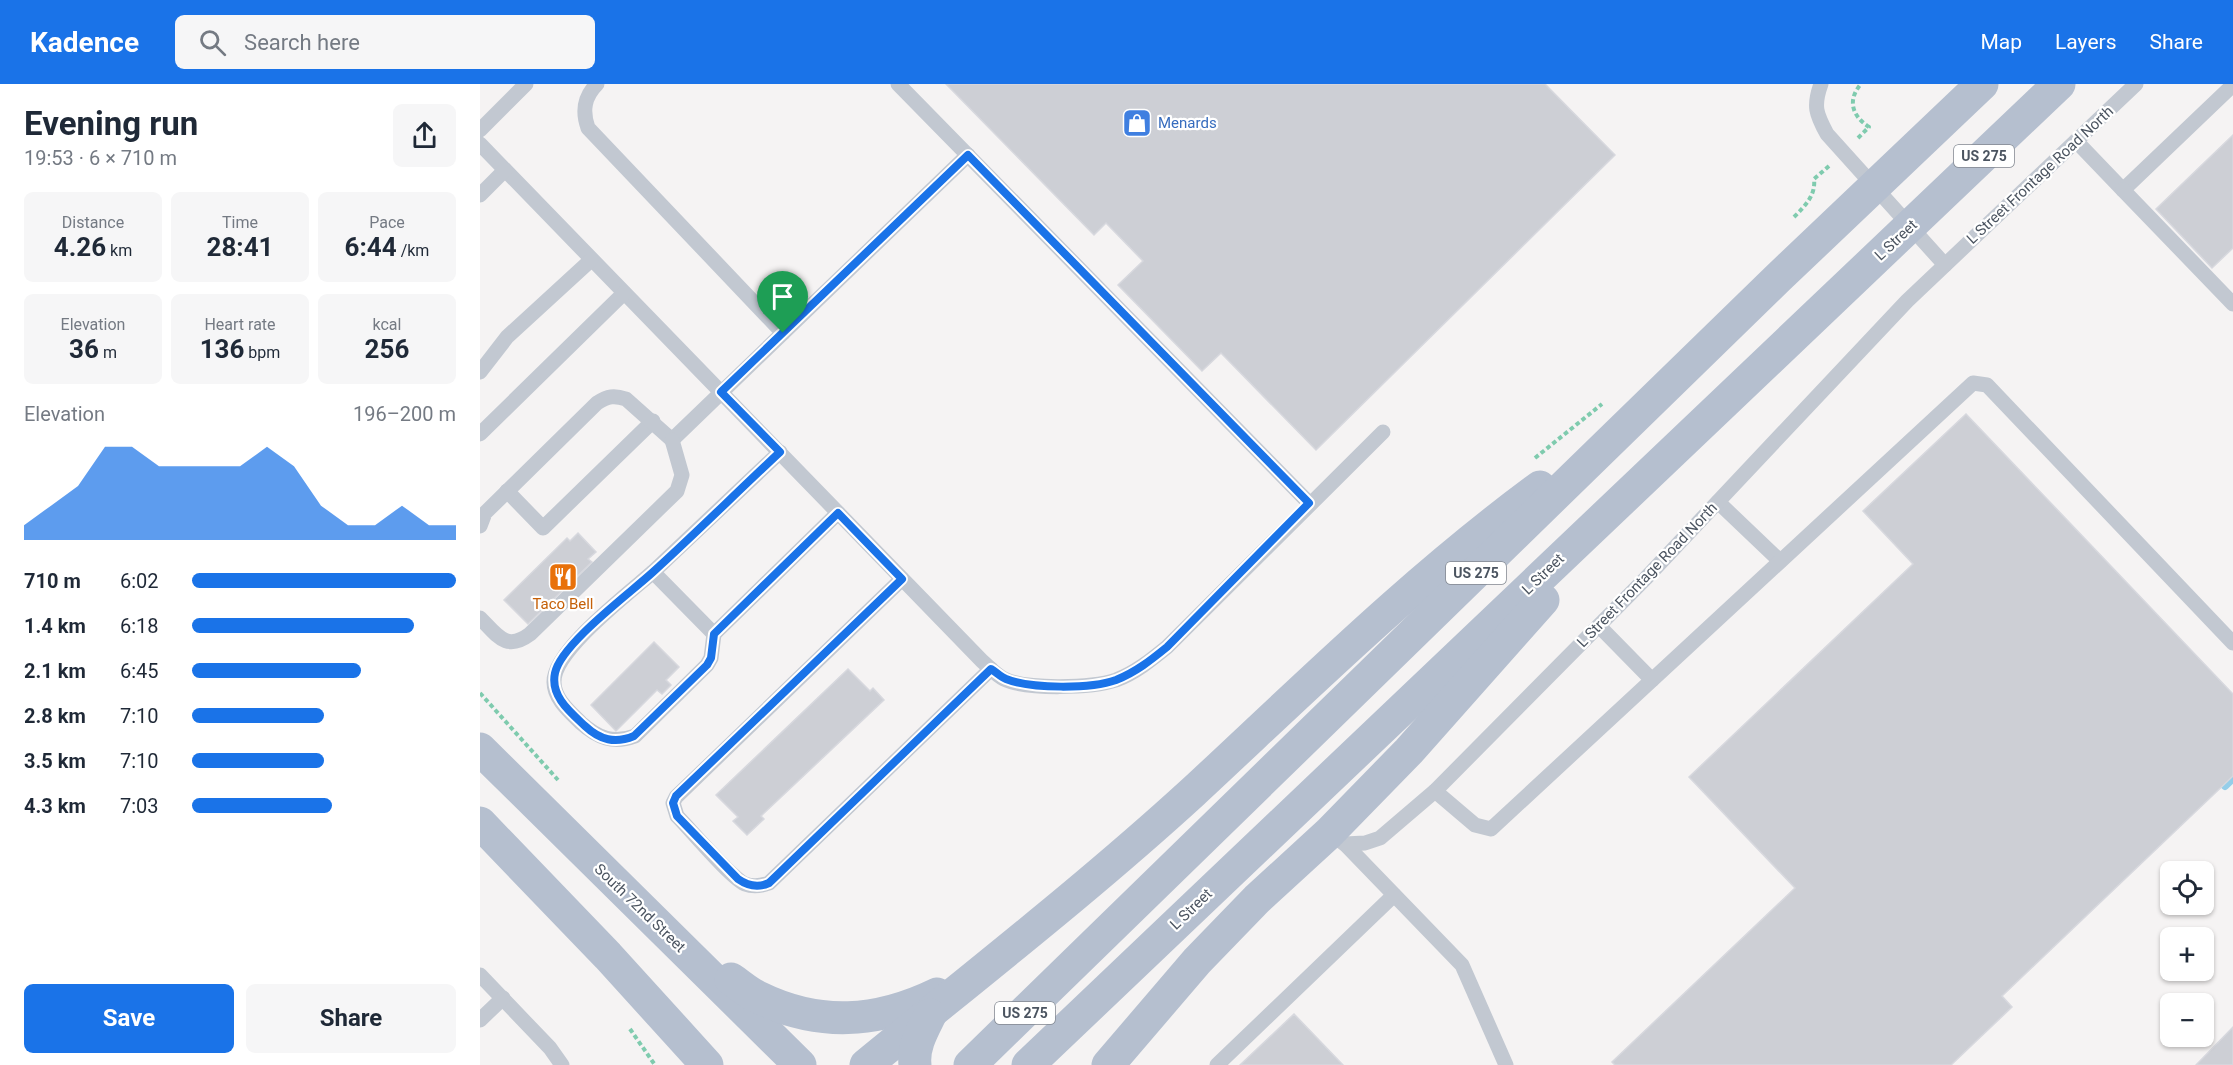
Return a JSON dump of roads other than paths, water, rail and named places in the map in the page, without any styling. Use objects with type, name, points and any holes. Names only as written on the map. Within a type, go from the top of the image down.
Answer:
[{"type":"main road","name":"US 275","points":[[970,1065],[1982,84]]},
{"type":"main road","name":"L Street","points":[[1028,1065],[2059,84]]},
{"type":"main road","points":[[866,1065],[1117,860],[1286,703],[1486,527],[1639,414]]},
{"type":"main road","points":[[1108,1065],[1257,899],[1337,838],[1409,751],[1495,656],[1659,464]]},
{"type":"main road","name":"South 72nd Street","points":[[480,749],[800,1065]]},
{"type":"main road","points":[[480,823],[608,956],[707,1065]]},
{"type":"main road","points":[[648,915],[714,967],[757,997],[792,1010],[829,1017],[868,1017],[911,1006],[976,975]]},
{"type":"main road","points":[[608,956],[681,1065]]},
{"type":"main road","points":[[915,1065],[914,1054],[917,1044],[932,1011]]},
{"type":"lane","points":[[480,130],[526,84]]},
{"type":"lane","points":[[597,84],[586,100],[583,115],[588,128],[783,333]]},
{"type":"lane","points":[[898,84],[1309,503]]},
{"type":"lane","points":[[1821,84],[1816,100],[1817,117],[1827,134],[1845,151],[1909,227],[1945,265]]},
{"type":"lane","name":"L Street Frontage Road North","points":[[1337,838],[1365,843],[1380,838],[1435,791],[1599,626],[1907,301],[2136,84]]},
{"type":"lane","points":[[2123,190],[2233,85]]},
{"type":"lane","points":[[2076,141],[2233,304]]},
{"type":"lane","points":[[480,144],[902,579],[991,669],[1004,679],[1033,686],[1084,685],[1114,680],[1142,668],[1167,647],[1309,503],[1383,432]]},
{"type":"lane","points":[[672,440],[968,155]]},
{"type":"lane","points":[[480,195],[506,170]]},
{"type":"lane","points":[[480,372],[507,337],[591,260]]},
{"type":"lane","points":[[480,434],[624,293]]},
{"type":"lane","points":[[1435,791],[1475,825],[1491,829],[1973,383],[1987,385],[2233,643]]},
{"type":"lane","points":[[480,526],[485,513],[597,403],[607,397],[617,396],[626,399],[672,440],[682,475],[677,491],[530,634],[517,643],[508,642],[480,618]]},
{"type":"lane","points":[[507,491],[543,528],[653,421]]},
{"type":"lane","points":[[780,452],[589,629],[557,665],[555,689],[572,715],[590,731],[605,739],[623,740],[634,736],[707,665],[711,658],[714,634],[838,513]]},
{"type":"lane","points":[[1718,502],[1780,561]]},
{"type":"lane","points":[[653,572],[714,634]]},
{"type":"lane","points":[[902,579],[676,796],[673,803],[677,816],[738,879],[752,886],[769,883],[991,669]]},
{"type":"lane","points":[[1599,626],[1652,680]]},
{"type":"lane","points":[[1337,838],[1462,965],[1506,1065]]},
{"type":"lane","points":[[1216,1065],[1394,895]]},
{"type":"lane","points":[[480,975],[550,1048],[562,1065]]},
{"type":"lane","points":[[480,1020],[503,998]]},
{"type":"waterway","points":[[2225,786],[2233,778]]},
{"type":"place","name":"Menards","points":[[1137,123]]},
{"type":"place","name":"Taco Bell","points":[[563,577]]}]
